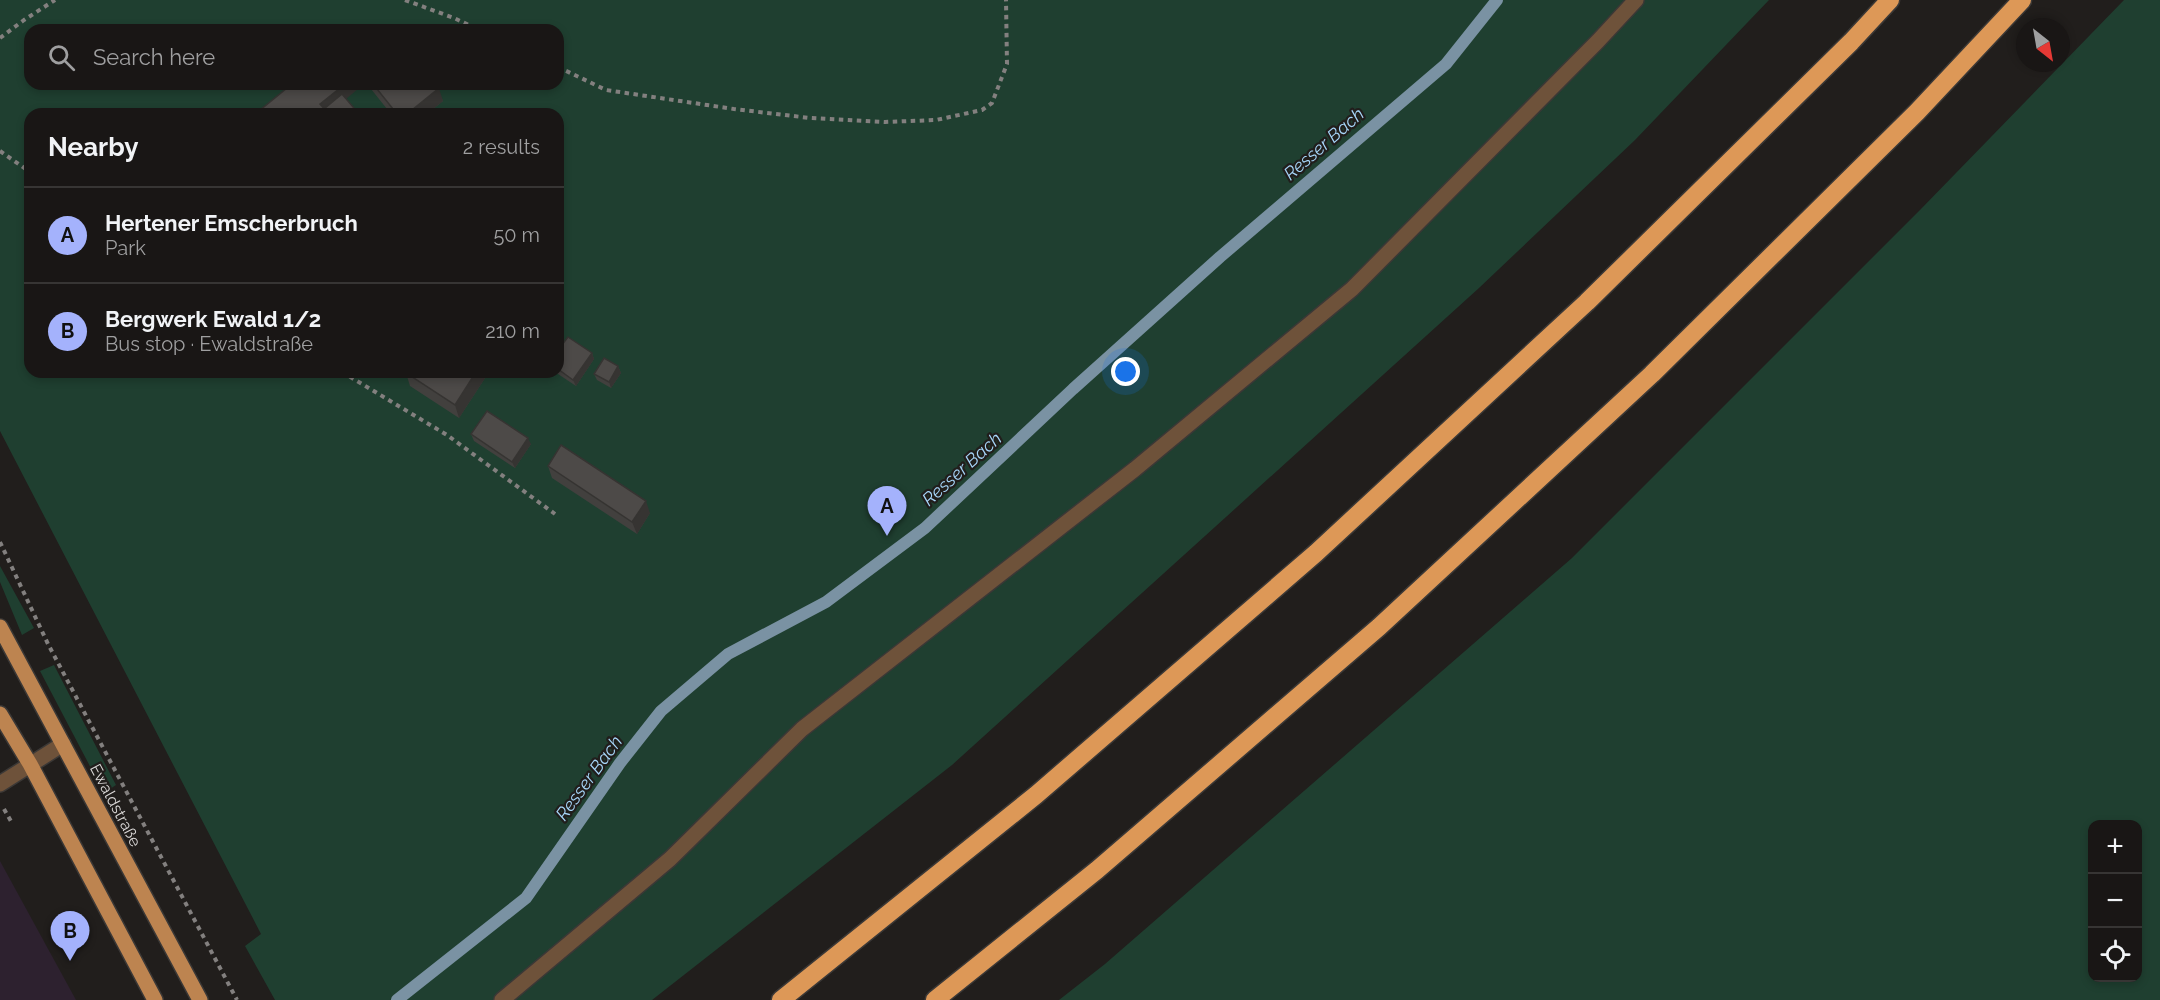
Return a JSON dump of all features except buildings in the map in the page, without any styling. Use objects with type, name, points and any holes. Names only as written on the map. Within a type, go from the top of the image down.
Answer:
[{"type":"highway","points":[[781,1000],[1036,795],[1316,553],[1587,302],[1842,51],[1890,0]]},
{"type":"highway","points":[[935,1000],[1097,870],[1378,627],[1652,374],[1917,112],[2022,0]]},
{"type":"main road","name":"Ewaldstraße","points":[[0,627],[200,1000]]},
{"type":"main road","points":[[0,714],[30,764],[155,1000]]},
{"type":"street","points":[[502,1000],[670,859],[802,729],[1135,469],[1352,289],[1590,50],[1636,0]]},
{"type":"street","points":[[0,784],[63,744]]},
{"type":"path","points":[[0,38],[55,0]]},
{"type":"path","points":[[405,0],[466,24]]},
{"type":"path","points":[[564,70],[606,90],[734,109],[810,118],[885,122],[936,120],[982,110],[992,103],[1006,64],[1006,0]]},
{"type":"path","points":[[0,151],[24,168]]},
{"type":"path","points":[[352,378],[447,435],[555,514]]},
{"type":"path","points":[[0,542],[48,644],[237,1000]]},
{"type":"path","points":[[0,804],[12,823]]},
{"type":"shaded area","points":[[0,861],[76,1000],[0,1000]]},
{"type":"green space","points":[[0,0],[1769,0],[1635,140],[1479,288],[952,765],[652,1000],[275,1000],[245,946],[261,934],[0,431]]},
{"type":"green space","points":[[2124,0],[2160,0],[2160,1000],[1059,1000],[1105,964],[1572,558],[1920,210],[2054,72],[2070,72],[2070,56]]},
{"type":"green space","points":[[0,566],[34,628],[22,635],[0,582]]},
{"type":"green space","points":[[54,665],[116,785],[104,793],[40,671]]},
{"type":"waterway","name":"Resser Bach","points":[[397,1000],[526,898],[620,763],[661,711],[728,654],[826,602],[925,528],[1073,389],[1220,257],[1446,64],[1497,0]]},
{"type":"place","name":"Hertener Emscherbruch","points":[[887,536]]},
{"type":"place","name":"Bergwerk Ewald 1/2","points":[[70,961]]}]
